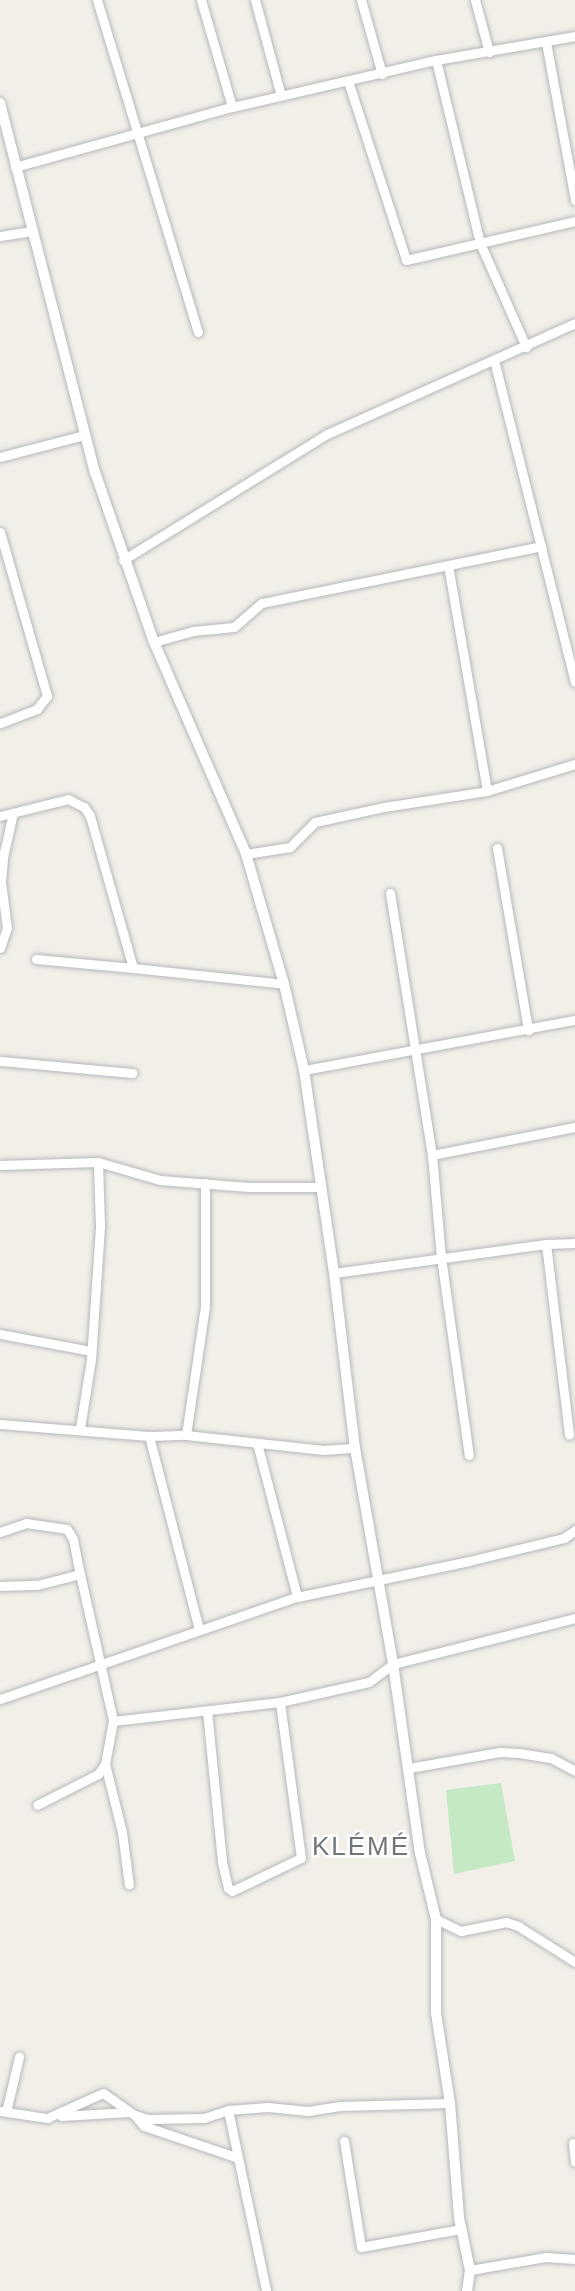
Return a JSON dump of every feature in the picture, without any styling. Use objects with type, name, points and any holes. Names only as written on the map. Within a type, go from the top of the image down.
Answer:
[{"type":"street","points":[[97,0],[140,134],[160,211],[198,332]]},
{"type":"street","points":[[201,0],[232,107]]},
{"type":"street","points":[[255,0],[281,96]]},
{"type":"street","points":[[361,0],[382,74]]},
{"type":"street","points":[[475,0],[489,52]]},
{"type":"street","points":[[15,167],[232,107],[436,61],[575,36]]},
{"type":"street","points":[[546,42],[575,201]]},
{"type":"street","points":[[436,61],[480,243],[526,347]]},
{"type":"street","points":[[348,81],[406,260],[575,221]]},
{"type":"street","points":[[0,103],[85,435],[123,560],[154,642],[246,854],[284,984],[304,1070],[334,1273],[355,1448],[393,1664],[420,1853],[436,1919],[436,2013],[450,2103],[461,2229],[470,2270],[467,2291]]},
{"type":"street","points":[[0,236],[31,231]]},
{"type":"street","points":[[123,560],[327,433],[575,323]]},
{"type":"street","points":[[494,360],[575,682]]},
{"type":"street","points":[[0,457],[85,435]]},
{"type":"street","points":[[0,532],[47,696],[37,709],[0,723]]},
{"type":"street","points":[[154,642],[193,631],[234,627],[262,603],[541,546]]},
{"type":"street","points":[[448,565],[486,791]]},
{"type":"street","points":[[246,854],[290,847],[314,822],[384,807],[486,791],[575,764]]},
{"type":"street","points":[[0,816],[68,799],[84,807],[90,816],[133,968]]},
{"type":"street","points":[[0,948],[7,928],[1,881],[3,857],[13,813]]},
{"type":"street","points":[[497,848],[528,1030]]},
{"type":"street","points":[[390,893],[432,1154],[441,1257],[469,1455]]},
{"type":"street","points":[[36,959],[284,984]]},
{"type":"street","points":[[304,1070],[575,1020]]},
{"type":"street","points":[[0,1061],[132,1073]]},
{"type":"street","points":[[432,1154],[575,1127]]},
{"type":"street","points":[[0,1165],[97,1162],[160,1180],[320,1187]]},
{"type":"street","points":[[80,1428],[91,1351],[100,1226],[97,1162]]},
{"type":"street","points":[[186,1435],[205,1307],[205,1183]]},
{"type":"street","points":[[334,1273],[441,1257],[575,1243]]},
{"type":"street","points":[[547,1244],[569,1435]]},
{"type":"street","points":[[0,1334],[91,1351]]},
{"type":"street","points":[[0,1424],[80,1428],[149,1436],[186,1435],[323,1450],[355,1448]]},
{"type":"street","points":[[149,1436],[199,1629]]},
{"type":"street","points":[[257,1443],[297,1597]]},
{"type":"street","points":[[0,1532],[26,1523],[67,1529],[74,1539],[113,1721],[105,1764],[98,1774],[37,1805]]},
{"type":"street","points":[[0,1699],[297,1597],[524,1548],[564,1538],[575,1530]]},
{"type":"street","points":[[0,1586],[37,1585],[80,1574]]},
{"type":"street","points":[[113,1721],[280,1702],[369,1682],[393,1664],[575,1618]]},
{"type":"street","points":[[207,1711],[222,1862],[228,1888],[232,1891],[301,1858],[280,1702]]},
{"type":"street","points":[[409,1768],[500,1752],[536,1753],[575,1771]]},
{"type":"street","points":[[105,1764],[122,1832],[129,1885]]},
{"type":"street","points":[[436,1919],[461,1931],[506,1922],[518,1926],[575,1962]]},
{"type":"street","points":[[19,2057],[3,2111],[37,2118],[132,2114],[148,2119],[192,2119],[228,2110],[268,2107],[308,2111],[340,2106],[450,2103]]},
{"type":"street","points":[[54,2116],[103,2093],[144,2126],[238,2158]]},
{"type":"street","points":[[228,2110],[266,2291]]},
{"type":"street","points":[[344,2141],[361,2247],[461,2229]]},
{"type":"street","points":[[573,2143],[575,2162]]},
{"type":"street","points":[[470,2270],[545,2257],[575,2259]]},
{"type":"green space","points":[[501,1783],[515,1861],[454,1874],[446,1790]]},
{"type":"district","name":"KLÉMÉ","points":[[361,1847]]}]
